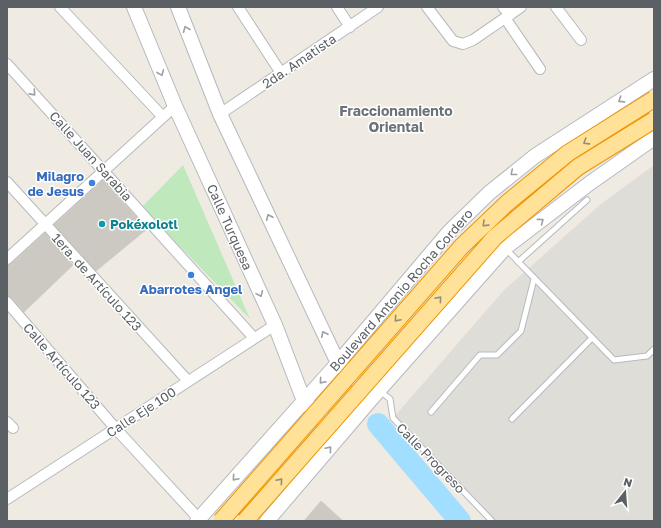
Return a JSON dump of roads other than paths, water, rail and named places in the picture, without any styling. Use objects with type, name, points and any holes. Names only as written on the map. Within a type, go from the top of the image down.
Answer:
[{"type":"highway","name":"Boulevard Antonio Rocha Cordero","points":[[221,521],[414,300],[481,227],[529,184],[568,153],[654,99]]},
{"type":"highway","points":[[245,521],[495,237],[578,167],[654,120]]},
{"type":"main road","name":"Calle Turquesa","points":[[134,7],[175,106],[274,325],[304,401],[342,435]]},
{"type":"main road","points":[[178,7],[220,114],[338,363],[382,392]]},
{"type":"main road","name":"Boulevard Antonio Rocha Cordero","points":[[198,520],[263,445],[338,363],[449,232],[489,193],[535,156],[654,79]]},
{"type":"main road","points":[[267,521],[342,435],[382,392],[411,356],[507,250],[590,183],[654,138]]},
{"type":"main road","points":[[372,322],[368,334],[368,342],[376,356],[384,361],[392,362],[401,362],[411,356]]},
{"type":"main road","points":[[263,445],[278,437],[293,438],[300,442],[305,448],[310,463],[304,479]]},
{"type":"street","points":[[60,7],[163,116]]},
{"type":"street","points":[[238,7],[281,73]]},
{"type":"street","points":[[337,7],[350,27]]},
{"type":"street","name":"2da. Amatista","points":[[220,114],[378,7]]},
{"type":"street","points":[[427,7],[453,41],[463,44],[473,40],[521,7]]},
{"type":"street","points":[[503,7],[507,17],[540,68]]},
{"type":"street","points":[[556,7],[581,40]]},
{"type":"street","name":"Calle Juan Sarabia","points":[[7,64],[254,338]]},
{"type":"street","points":[[7,259],[175,106]]},
{"type":"street","name":"1era. de Artículo 123","points":[[7,182],[188,381]]},
{"type":"street","name":"Calle Artículo 123","points":[[7,302],[116,429],[198,520]]},
{"type":"street","name":"Calle Eje 100","points":[[7,499],[274,325]]},
{"type":"lane","points":[[518,262],[586,200]]},
{"type":"lane","points":[[405,370],[507,250],[614,360],[647,356],[654,349]]},
{"type":"lane","points":[[431,412],[480,355],[497,355],[521,330],[534,279]]},
{"type":"lane","points":[[512,419],[592,338]]},
{"type":"lane","name":"Calle Progreso","points":[[382,392],[390,400],[393,418],[492,521]]},
{"type":"waterway","points":[[378,424],[460,521]]},
{"type":"place","name":"Milagro de Jesus","points":[[92,183]]},
{"type":"place","name":"Pokéxolotl","points":[[102,224]]},
{"type":"place","name":"Abarrotes Angel","points":[[191,275]]},
{"type":"district","name":"Fraccionamiento Oriental","points":[[396,118]]}]
